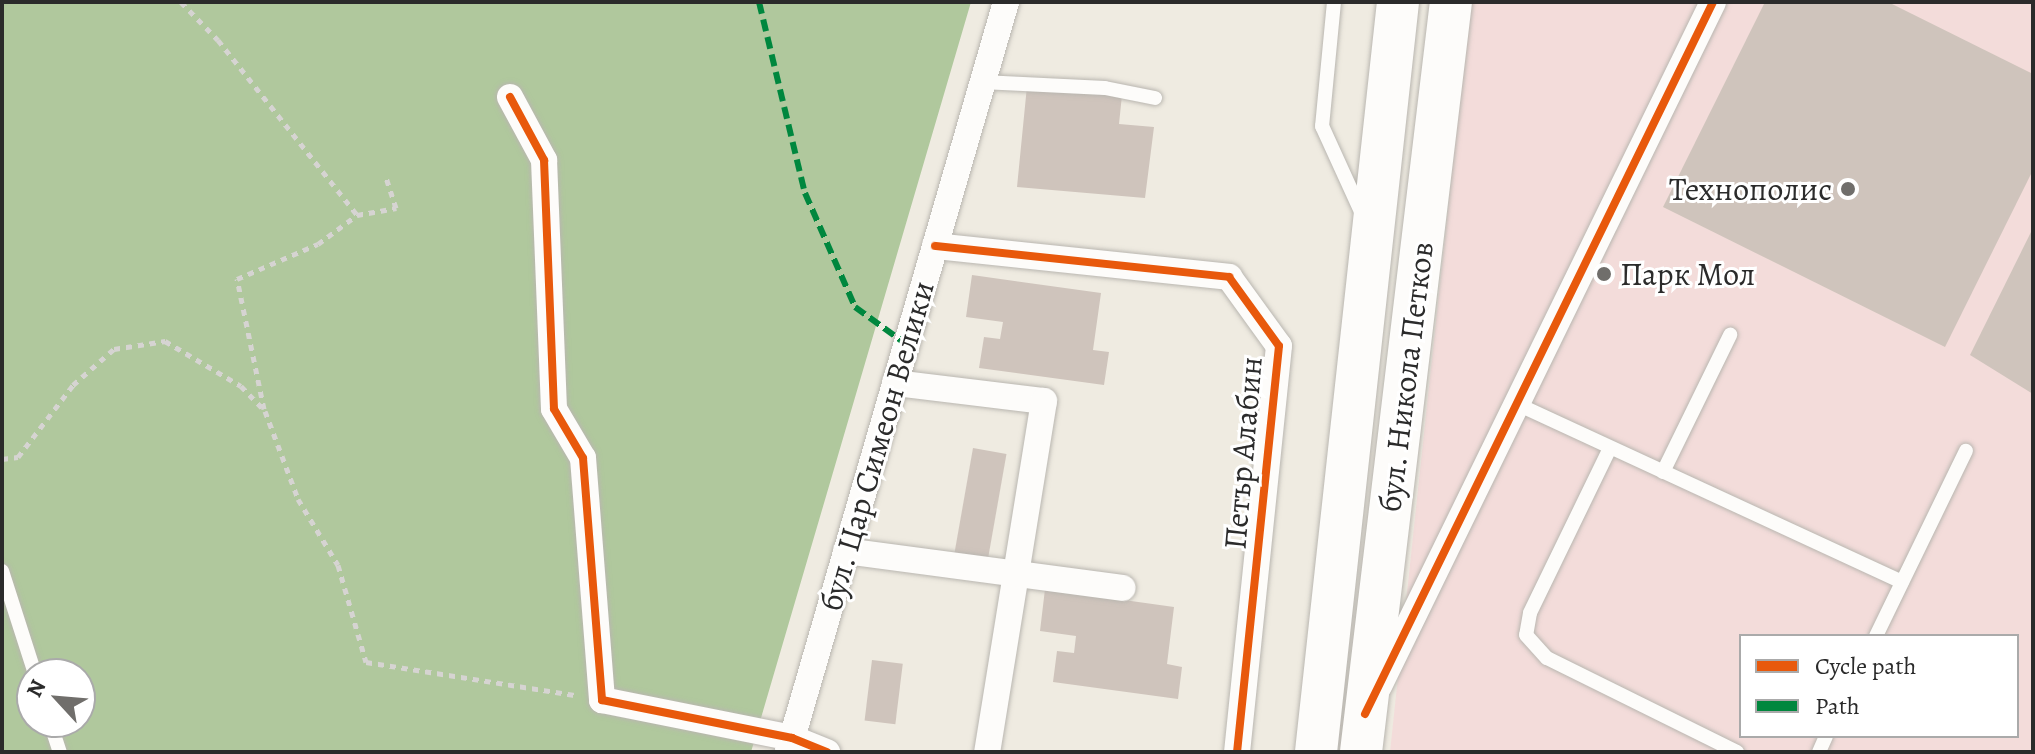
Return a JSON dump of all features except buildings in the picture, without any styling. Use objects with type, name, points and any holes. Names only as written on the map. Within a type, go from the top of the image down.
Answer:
[{"type":"main road","name":"бул. Никола Петков","points":[[1316,752],[1398,2]]},
{"type":"main road","name":"бул. Никола Петков","points":[[1363,733],[1451,2]]},
{"type":"street","name":"бул. Цар Симеон Велики","points":[[790,745],[1006,2]]},
{"type":"street","points":[[1363,733],[1517,404],[1713,2]]},
{"type":"street","points":[[510,97],[544,160],[554,409],[583,458],[602,700],[827,752]]},
{"type":"street","name":"Петър Алабин","points":[[935,246],[1229,277],[1279,346],[1237,752]]},
{"type":"street","points":[[895,383],[1044,401],[1012,573],[987,752]]},
{"type":"street","points":[[846,551],[1123,588]]},
{"type":"lane","points":[[1334,2],[1322,126],[1372,236]]},
{"type":"lane","points":[[982,82],[1105,88],[1155,98]]},
{"type":"lane","points":[[1663,472],[1730,335]]},
{"type":"lane","points":[[1517,404],[1902,582]]},
{"type":"lane","points":[[1610,448],[1530,613],[1526,635],[1547,658],[1737,752]]},
{"type":"lane","points":[[1877,634],[1966,451]]},
{"type":"lane","points":[[2,571],[30,658]]},
{"type":"path","points":[[181,2],[357,215]]},
{"type":"path","points":[[386,177],[396,208],[357,215],[318,244],[237,279],[265,411],[298,499],[338,565],[366,662],[602,700]]},
{"type":"path","points":[[2,459],[18,457],[73,385],[114,349],[165,341],[241,386],[265,411]]},
{"type":"shaded area","points":[[1470,2],[2033,2],[2033,752],[1390,752]]},
{"type":"green space","points":[[2,2],[971,2],[751,752],[2,752]]},
{"type":"marked path","points":[[759,2],[805,193],[855,307],[906,344]]},
{"type":"cycle path","points":[[1365,714],[1713,2]]},
{"type":"cycle path","points":[[510,97],[544,160],[554,409],[583,458],[602,700],[792,738],[827,752]]},
{"type":"cycle path","points":[[935,246],[1229,277],[1279,346],[1237,752]]},
{"type":"place","name":"Технополис","points":[[1848,189]]},
{"type":"place","name":"Парк Мол","points":[[1604,274]]}]
